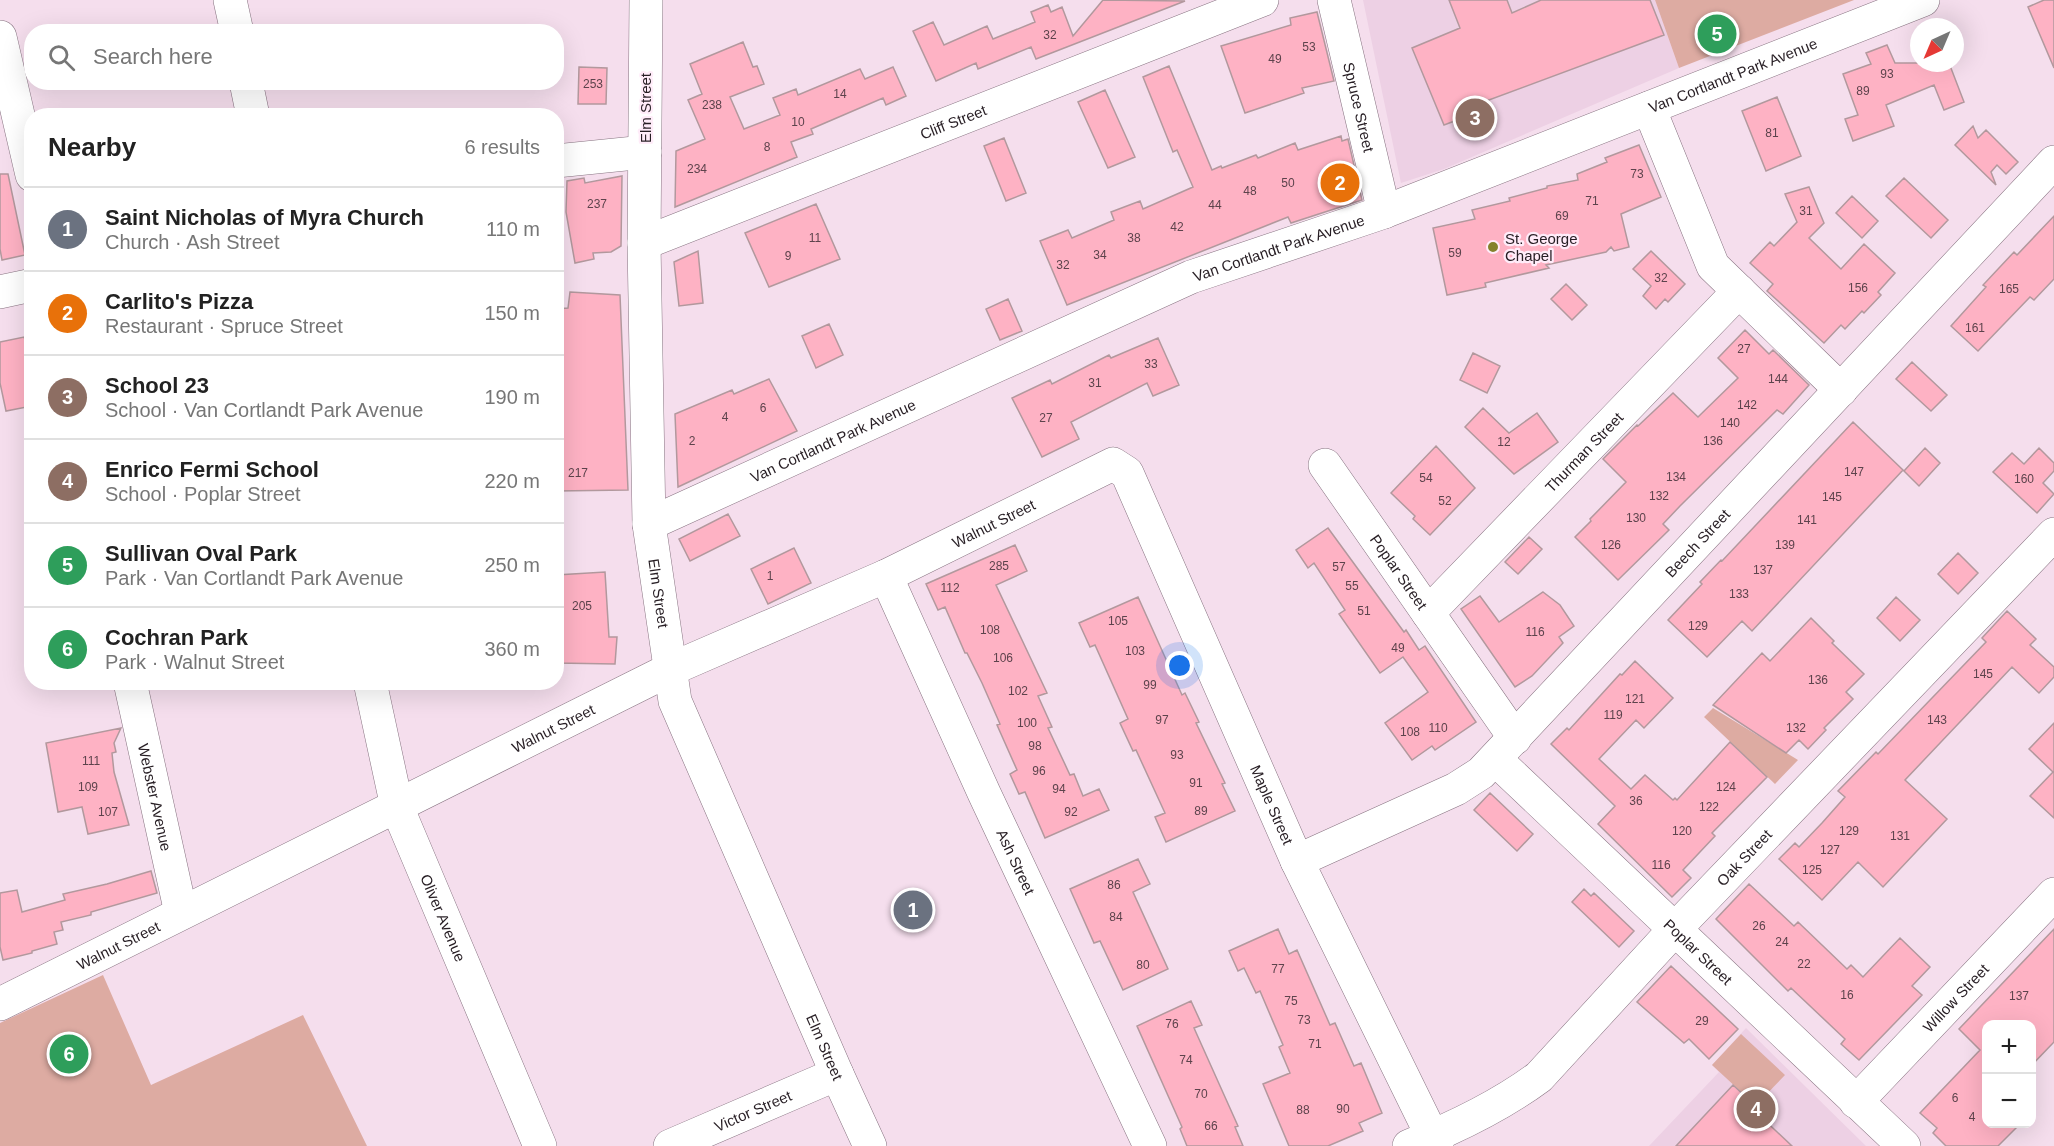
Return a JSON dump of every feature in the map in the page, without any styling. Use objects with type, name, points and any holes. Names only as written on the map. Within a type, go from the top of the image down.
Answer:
[{"type":"street","points":[[230,0],[235,24]]},
{"type":"street","name":"Elm Street","points":[[646,0],[644,243],[649,524],[675,701],[870,1146]]},
{"type":"street","name":"Cliff Street","points":[[644,243],[1262,0]]},
{"type":"street","name":"Spruce Street","points":[[1334,0],[1384,212]]},
{"type":"street","name":"Van Cortlandt Park Avenue","points":[[649,524],[1191,277],[1384,212],[1923,0]]},
{"type":"street","points":[[0,37],[24,140]]},
{"type":"street","points":[[248,90],[251,108]]},
{"type":"street","points":[[1649,108],[1713,266],[1841,390]]},
{"type":"street","points":[[564,160],[645,152]]},
{"type":"street","name":"Beech Street","points":[[1297,861],[1456,789],[1481,773],[2054,162]]},
{"type":"street","points":[[0,292],[24,287]]},
{"type":"street","name":"Thurman Street","points":[[1428,613],[1739,291]]},
{"type":"street","name":"Walnut Street","points":[[0,1004],[669,670],[886,576],[1113,464]]},
{"type":"street","name":"Maple Street","points":[[1113,464],[1127,473],[1297,861],[1426,1143]]},
{"type":"street","name":"Poplar Street","points":[[1325,465],[1428,613],[1505,749],[1675,929],[1904,1146]]},
{"type":"street","name":"Oak Street","points":[[1426,1143],[1516,1095],[1539,1077],[1675,929],[2054,534]]},
{"type":"street","name":"Ash Street","points":[[886,576],[984,793],[1150,1146]]},
{"type":"street","name":"Webster Avenue","points":[[132,690],[181,913]]},
{"type":"street","name":"Oliver Avenue","points":[[372,690],[397,807],[540,1146]]},
{"type":"street","name":"Willow Street","points":[[1856,1102],[2054,894]]},
{"type":"street","name":"Victor Street","points":[[670,1146],[837,1074]]},
{"type":"shaded area","points":[[1363,0],[1655,0],[1679,68],[1444,169],[1401,183]]},
{"type":"shaded area","points":[[1655,0],[1854,0],[1679,68]]},
{"type":"shaded area","points":[[1713,708],[1798,760],[1775,784],[1704,717]]},
{"type":"shaded area","points":[[103,975],[151,1085],[303,1015],[367,1146],[0,1146],[0,1023]]},
{"type":"shaded area","points":[[1746,1028],[1866,1146],[1649,1146],[1719,1072],[1712,1065]]},
{"type":"shaded area","points":[[1741,1034],[1785,1075],[1760,1101],[1756,1098],[1752,1102],[1712,1065]]},
{"type":"building","points":[[1103,0],[1185,1],[1036,59],[1031,47],[978,69],[976,63],[936,81],[913,31],[933,22],[944,45],[987,26],[993,39],[1035,22],[1031,12],[1048,5],[1051,12],[1062,7],[1073,36]]},
{"type":"building","points":[[1449,0],[1507,0],[1512,13],[1541,0],[1650,0],[1664,35],[1470,107],[1473,114],[1444,125],[1412,48],[1460,28]]},
{"type":"building","points":[[2044,0],[2054,0],[2054,68],[2028,7]]},
{"type":"building","points":[[1317,12],[1334,81],[1302,88],[1304,93],[1245,113],[1221,46],[1291,25],[1290,18]]},
{"type":"building","points":[[743,42],[753,67],[757,66],[764,84],[730,97],[744,129],[780,115],[773,98],[796,89],[798,95],[860,69],[865,79],[893,67],[906,96],[886,105],[883,98],[811,129],[813,134],[791,142],[797,157],[675,207],[676,151],[705,139],[688,100],[702,94],[690,64]]},
{"type":"building","points":[[1887,45],[1895,63],[1910,63],[1910,72],[1952,72],[1964,102],[1944,110],[1934,85],[1886,105],[1894,126],[1853,141],[1845,119],[1858,115],[1843,74],[1871,64],[1866,53]]},
{"type":"building","points":[[1169,66],[1212,170],[1256,155],[1258,158],[1295,143],[1298,150],[1341,136],[1342,141],[1348,139],[1362,200],[1291,223],[1288,217],[1067,305],[1040,241],[1068,230],[1072,238],[1114,220],[1111,212],[1140,201],[1143,209],[1193,187],[1177,150],[1173,152],[1143,77]]},
{"type":"building","points":[[579,67],[607,68],[606,104],[578,104]]},
{"type":"building","points":[[1105,90],[1135,157],[1108,168],[1078,102]]},
{"type":"building","points":[[1777,97],[1801,156],[1766,171],[1742,111]]},
{"type":"building","points":[[1973,126],[1978,138],[1986,130],[2018,162],[2006,174],[1997,165],[1991,172],[1996,185],[1955,145]]},
{"type":"building","points":[[1004,138],[1026,193],[1006,201],[984,146]]},
{"type":"building","points":[[1639,145],[1661,197],[1621,214],[1629,247],[1614,251],[1611,247],[1606,252],[1546,265],[1549,268],[1485,283],[1486,287],[1447,295],[1433,228],[1475,219],[1472,210],[1510,201],[1509,198],[1547,188],[1547,186],[1578,180],[1577,174],[1607,162],[1605,158]]},
{"type":"building","points":[[0,174],[8,174],[24,255],[2,260]]},
{"type":"building","points":[[622,176],[621,246],[611,252],[593,253],[594,259],[575,263],[566,212],[567,181],[584,178],[585,183]]},
{"type":"building","points":[[1904,178],[1948,220],[1931,238],[1886,196]]},
{"type":"building","points":[[1809,187],[1824,223],[1809,238],[1841,269],[1864,244],[1895,273],[1878,292],[1881,295],[1864,313],[1862,311],[1845,329],[1841,325],[1824,343],[1767,291],[1773,284],[1750,263],[1770,242],[1774,246],[1797,222],[1785,194]]},
{"type":"building","points":[[1852,196],[1878,221],[1862,238],[1836,213]]},
{"type":"building","points":[[816,204],[840,259],[769,287],[745,233]]},
{"type":"building","points":[[2054,216],[2054,279],[2034,300],[2030,297],[1978,351],[1951,326],[1986,287],[1983,285],[2014,252],[2017,255]]},
{"type":"building","points":[[698,251],[703,303],[679,306],[674,262]]},
{"type":"building","points":[[1651,251],[1685,284],[1668,302],[1665,299],[1656,309],[1643,296],[1651,286],[1633,269]]},
{"type":"building","points":[[1566,284],[1587,305],[1572,320],[1551,299]]},
{"type":"building","points":[[570,292],[620,295],[628,490],[564,491],[564,308],[568,308]]},
{"type":"building","points":[[1008,299],[1022,331],[1000,340],[986,309]]},
{"type":"building","points":[[829,324],[843,355],[816,368],[802,336]]},
{"type":"building","points":[[1745,330],[1769,354],[1773,350],[1809,385],[1783,414],[1777,410],[1680,506],[1663,524],[1669,530],[1618,580],[1575,537],[1626,482],[1603,459],[1673,393],[1698,417],[1738,378],[1718,358]]},
{"type":"building","points":[[24,337],[24,408],[6,411],[0,383],[0,342]]},
{"type":"building","points":[[1158,338],[1179,385],[1153,396],[1147,383],[1071,422],[1079,439],[1042,457],[1012,398],[1050,380],[1052,384],[1109,355],[1111,358]]},
{"type":"building","points":[[1473,353],[1500,366],[1487,393],[1460,380]]},
{"type":"building","points":[[1912,362],[1947,395],[1931,411],[1896,379]]},
{"type":"building","points":[[769,379],[797,431],[678,487],[675,414],[732,390],[734,394]]},
{"type":"building","points":[[1483,408],[1509,433],[1537,413],[1558,442],[1514,474],[1465,427]]},
{"type":"building","points":[[1853,422],[1903,470],[1752,631],[1742,621],[1707,657],[1668,620],[1702,584],[1700,582]]},
{"type":"building","points":[[1436,446],[1475,488],[1430,535],[1413,519],[1415,516],[1391,493]]},
{"type":"building","points":[[1925,448],[1940,463],[1919,486],[1904,471]]},
{"type":"building","points":[[2039,448],[2054,463],[2054,471],[2043,483],[2054,494],[2037,513],[1993,472],[2012,453],[2024,464]]},
{"type":"building","points":[[728,514],[740,536],[690,561],[679,539]]},
{"type":"building","points":[[1328,528],[1404,632],[1406,630],[1419,650],[1425,646],[1476,722],[1435,750],[1432,746],[1412,760],[1385,723],[1428,692],[1403,657],[1380,673],[1339,614],[1345,610],[1314,563],[1308,568],[1296,550]]},
{"type":"building","points":[[1529,537],[1542,549],[1518,574],[1505,562]]},
{"type":"building","points":[[1015,545],[1027,571],[996,585],[1047,693],[1038,696],[1052,727],[1048,728],[1070,775],[1074,774],[1083,796],[1099,789],[1109,810],[1045,838],[1025,792],[1019,794],[1010,774],[1017,770],[982,683],[965,653],[945,607],[938,610],[926,584]]},
{"type":"building","points":[[794,548],[811,583],[768,604],[751,569]]},
{"type":"building","points":[[1958,553],[1978,573],[1958,594],[1938,574]]},
{"type":"building","points":[[605,572],[609,637],[617,637],[615,664],[564,663],[564,575]]},
{"type":"building","points":[[1543,592],[1560,605],[1574,626],[1559,637],[1563,643],[1532,676],[1515,687],[1461,609],[1480,596],[1499,622]]},
{"type":"building","points":[[1138,597],[1182,695],[1185,693],[1199,722],[1196,723],[1225,783],[1222,784],[1235,811],[1166,842],[1155,817],[1165,813],[1136,750],[1133,751],[1120,723],[1128,719],[1095,645],[1090,647],[1079,623]]},
{"type":"building","points":[[1896,597],[1920,620],[1900,641],[1877,618]]},
{"type":"building","points":[[2007,611],[2036,639],[2030,645],[2054,667],[2054,677],[2039,693],[2012,667],[1905,780],[1947,819],[1883,887],[1858,862],[1822,900],[1779,859],[1795,843],[1799,847],[1822,823],[1845,797],[1838,791],[1876,752],[1878,754],[1986,642],[1982,638]]},
{"type":"building","points":[[1811,618],[1834,641],[1832,643],[1864,674],[1846,692],[1853,699],[1824,728],[1826,730],[1808,749],[1799,740],[1786,753],[1713,705],[1762,653],[1770,661]]},
{"type":"building","points":[[1635,661],[1673,698],[1644,728],[1636,720],[1599,759],[1631,789],[1645,775],[1673,800],[1675,798],[1677,800],[1730,742],[1767,777],[1712,833],[1715,836],[1683,870],[1691,878],[1672,897],[1598,824],[1615,806],[1551,744],[1567,728],[1569,730],[1620,674],[1622,675]]},
{"type":"building","points":[[2054,723],[2054,818],[2030,796],[2053,772],[2029,749]]},
{"type":"building","points":[[121,728],[114,743],[116,752],[112,753],[114,772],[129,825],[88,834],[82,807],[58,812],[46,743]]},
{"type":"building","points":[[1490,793],[1533,834],[1517,851],[1474,810]]},
{"type":"building","points":[[1138,859],[1150,884],[1133,892],[1168,969],[1123,990],[1100,941],[1094,943],[1070,889]]},
{"type":"building","points":[[151,871],[157,893],[91,912],[91,915],[61,922],[63,930],[54,932],[57,944],[3,960],[0,947],[0,893],[17,890],[22,912],[65,900],[63,894]]},
{"type":"building","points":[[1749,884],[1794,926],[1798,922],[1847,969],[1851,965],[1863,977],[1900,938],[1930,967],[1912,986],[1922,995],[1859,1060],[1841,1044],[1845,1039],[1791,988],[1788,991],[1716,919]]},
{"type":"building","points":[[1584,889],[1591,896],[1594,893],[1634,931],[1619,947],[1572,902]]},
{"type":"building","points":[[1278,929],[1289,954],[1297,950],[1330,1025],[1335,1023],[1354,1066],[1361,1063],[1382,1113],[1359,1123],[1363,1131],[1328,1146],[1289,1146],[1263,1084],[1290,1073],[1279,1047],[1283,1045],[1260,991],[1256,993],[1244,968],[1238,971],[1229,951]]},
{"type":"building","points":[[2054,929],[2054,1042],[2036,1061],[2036,1020],[1982,1020],[1982,1128],[2016,1128],[1998,1146],[1946,1146],[1933,1133],[1937,1128],[1920,1113],[1980,1050],[1959,1029]]},
{"type":"building","points":[[1671,966],[1738,1029],[1709,1059],[1689,1039],[1684,1043],[1637,1002]]},
{"type":"building","points":[[1191,1001],[1202,1025],[1194,1028],[1238,1126],[1235,1127],[1243,1146],[1187,1146],[1180,1129],[1182,1127],[1137,1026]]},
{"type":"building","points":[[1733,1085],[1760,1110],[1757,1113],[1792,1146],[1676,1146]]},
{"type":"place","name":"Sullivan Oval Park","points":[[1717,34]]},
{"type":"place","name":"School 23","points":[[1475,118]]},
{"type":"place","name":"Carlito's Pizza","points":[[1340,183]]},
{"type":"place","name":"St. George Chapel","points":[[1493,247]]},
{"type":"place","name":"Saint Nicholas of Myra Church","points":[[913,910]]},
{"type":"place","name":"Cochran Park","points":[[69,1054]]},
{"type":"place","name":"Enrico Fermi School","points":[[1756,1109]]}]
